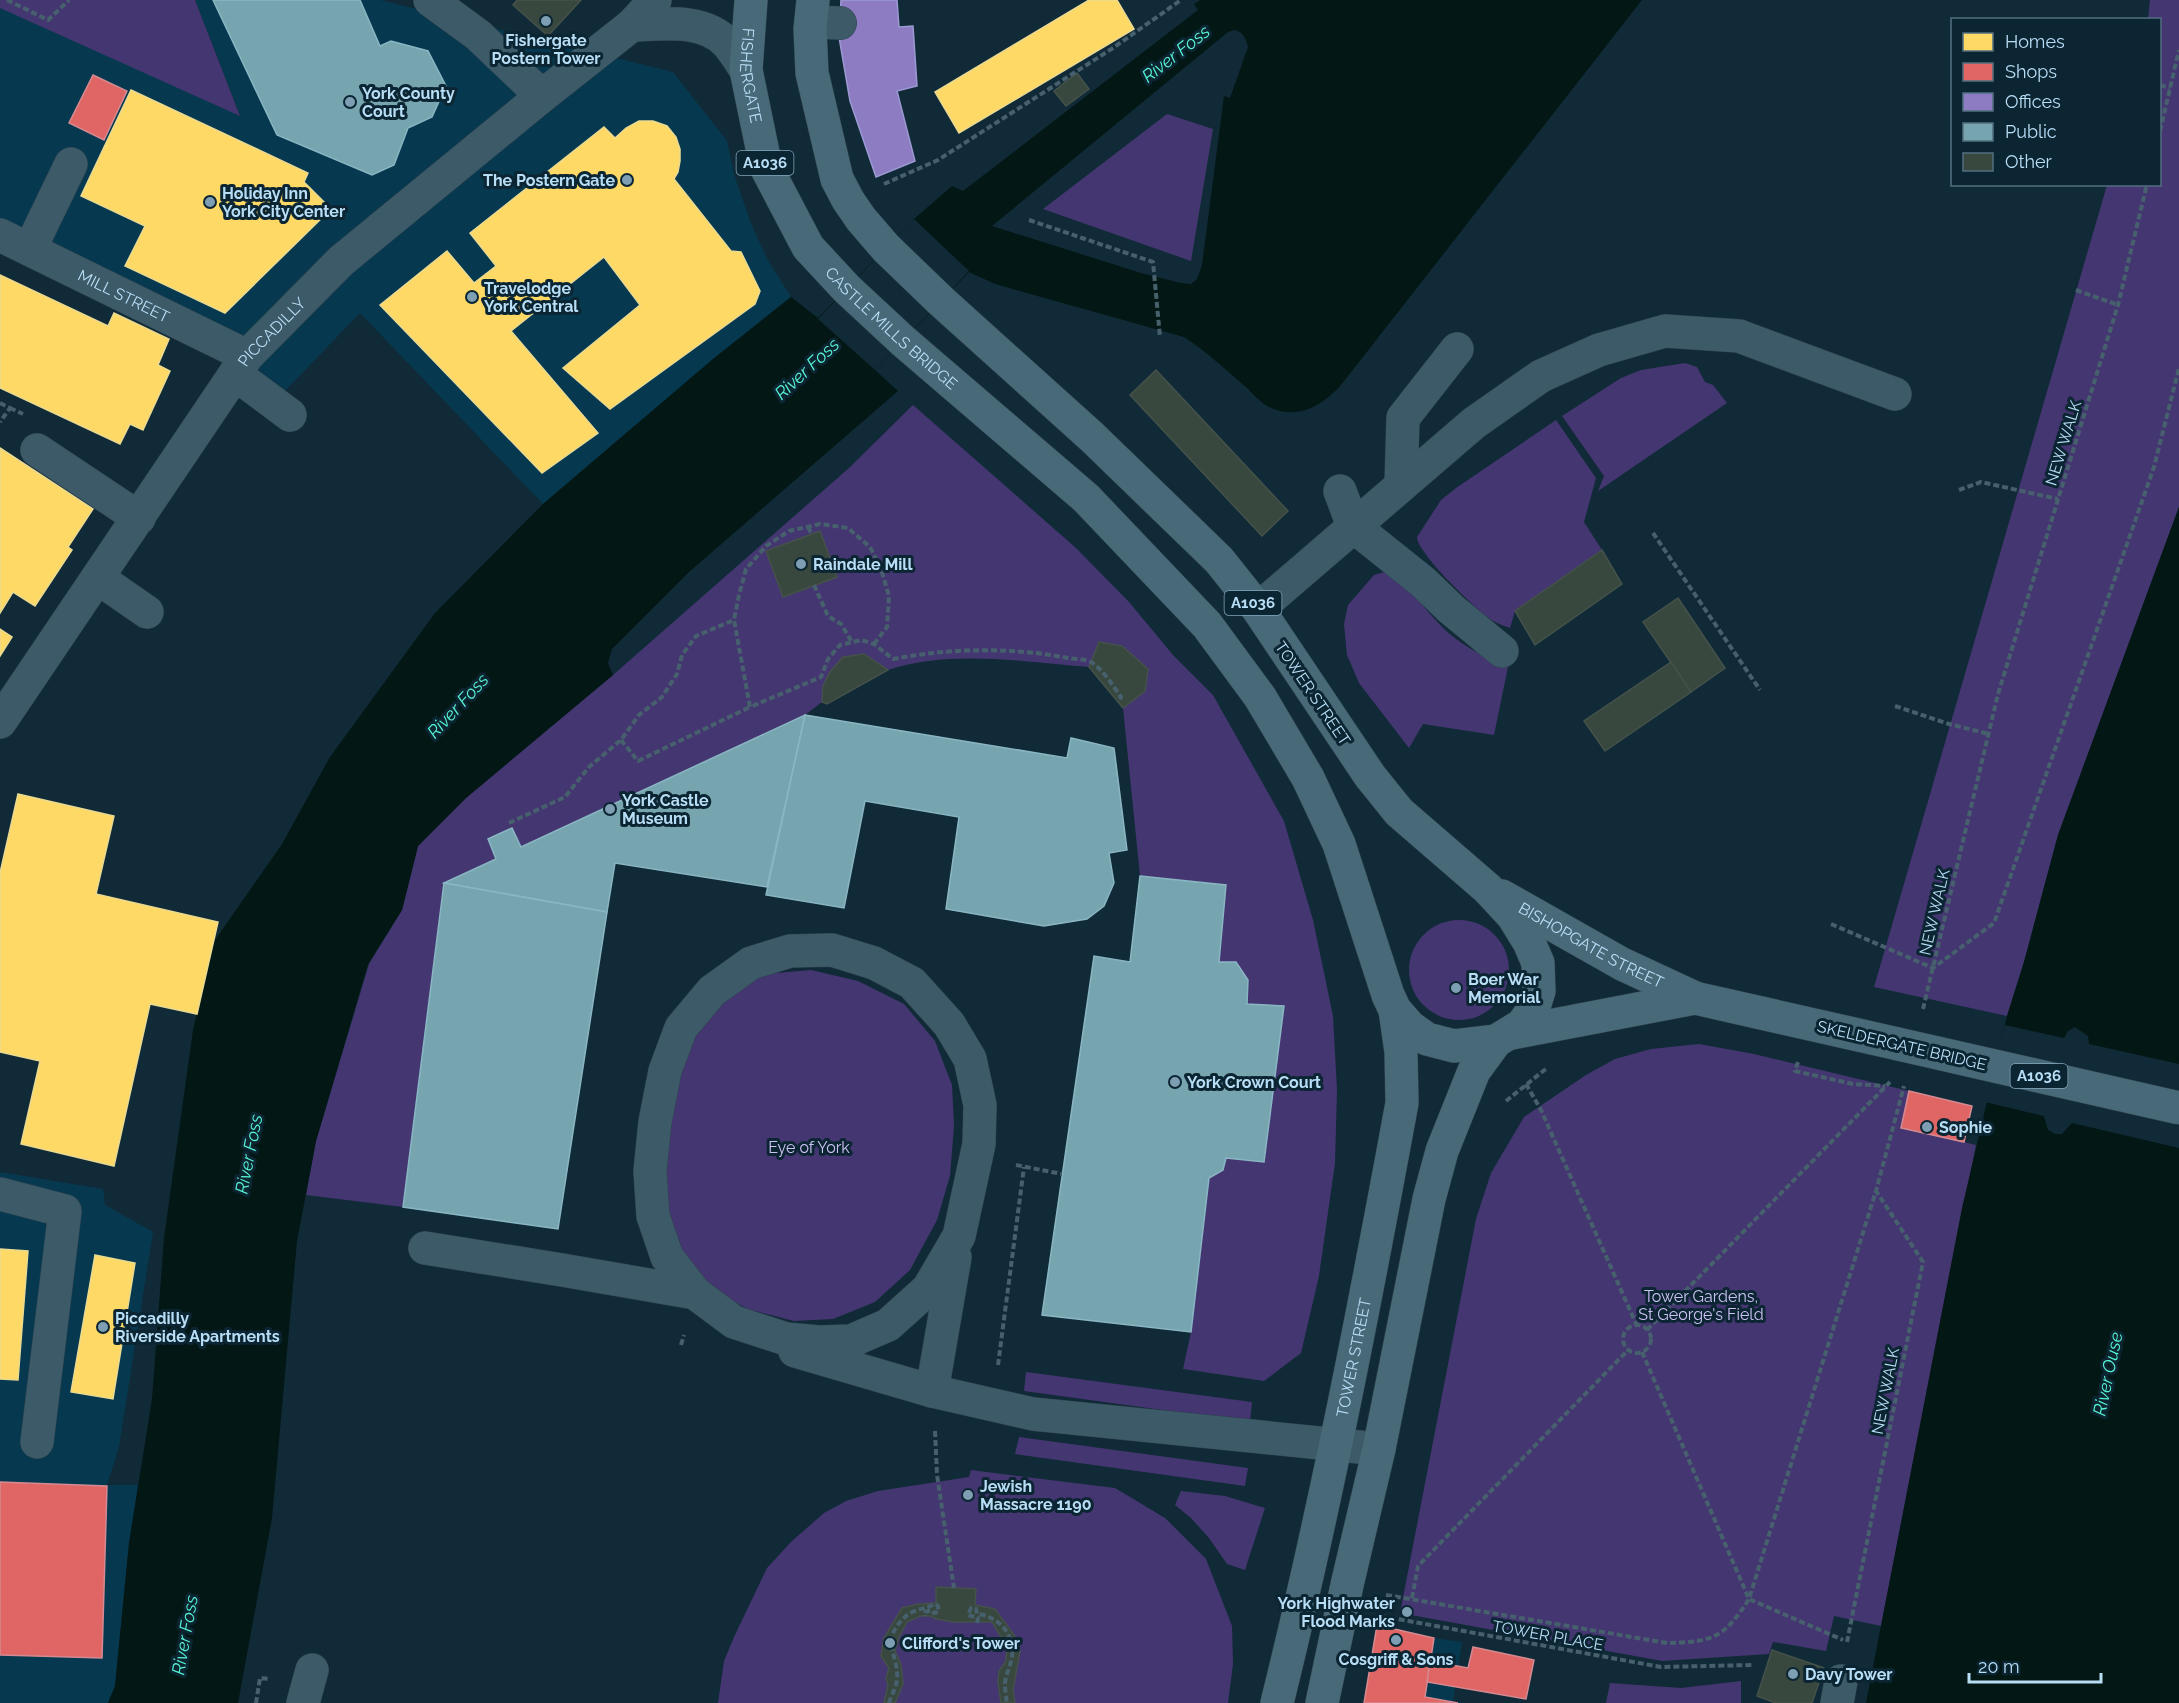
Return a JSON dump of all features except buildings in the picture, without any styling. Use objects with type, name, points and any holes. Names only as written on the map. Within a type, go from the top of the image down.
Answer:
[{"type":"main road","name":"FISHERGATE","points":[[751,0],[746,70],[766,167],[808,247]]},
{"type":"main road","name":"TOWER STREET","points":[[821,15],[812,73],[837,178],[861,219],[886,248],[941,301],[1092,437],[1218,560],[1258,609],[1370,776],[1399,812],[1488,889]]},
{"type":"main road","name":"CASTLE MILLS BRIDGE","points":[[808,247],[847,289],[903,341],[1086,498],[1207,625],[1260,697],[1308,778],[1339,844],[1368,936],[1395,1010]]},
{"type":"main road","name":"BISHOPGATE STREET","points":[[1488,889],[1622,964],[1695,998],[1765,1014]]},
{"type":"main road","name":"A1036","points":[[1395,1010],[1410,1027],[1427,1039],[1454,1046],[1504,1037],[1522,1024],[1536,1003],[1539,992],[1538,963],[1529,942],[1513,916],[1488,889]]},
{"type":"main road","name":"BISHOPGATE STREET","points":[[1504,1037],[1695,998]]},
{"type":"main road","name":"TOWER STREET","points":[[1277,1703],[1308,1576],[1336,1443],[1402,1103],[1401,1052],[1395,1010]]},
{"type":"main road","name":"SKELDERGATE BRIDGE","points":[[1765,1014],[2179,1108]]},
{"type":"main road","points":[[1322,1703],[1341,1610],[1379,1449],[1422,1234],[1442,1151],[1474,1071],[1504,1037]]},
{"type":"street","points":[[430,0],[478,35],[542,96]]},
{"type":"street","name":"PICCADILLY","points":[[0,722],[241,365],[341,261],[632,24],[655,0]]},
{"type":"street","points":[[632,24],[686,23],[707,31],[725,41],[746,70]]},
{"type":"street","points":[[30,249],[71,164]]},
{"type":"street","name":"MILL STREET","points":[[0,235],[30,249],[241,365],[290,415]]},
{"type":"street","points":[[1258,609],[1474,423],[1541,376],[1599,350],[1665,332],[1739,336],[1894,394]]},
{"type":"street","points":[[1401,485],[1403,418],[1457,349]]},
{"type":"street","points":[[45,462],[139,518]]},
{"type":"street","points":[[1340,491],[1353,526],[1424,582],[1451,609],[1502,651]]},
{"type":"street","points":[[98,578],[147,612]]},
{"type":"street","points":[[932,1391],[959,1236],[979,1144],[980,1105],[970,1059],[950,1024],[912,983],[874,963],[832,950],[790,951],[751,963],[712,991],[681,1028],[665,1071],[655,1122],[650,1171],[653,1216],[667,1257],[695,1293],[734,1322],[802,1355],[932,1391],[1033,1414],[1379,1449]]},
{"type":"street","points":[[0,1194],[65,1211],[37,1443]]},
{"type":"street","points":[[734,1322],[786,1339],[819,1342],[851,1341],[888,1325],[928,1289],[959,1236]]},
{"type":"street","points":[[425,1248],[695,1293]]},
{"type":"street","points":[[303,1703],[312,1670]]},
{"type":"path","points":[[7,0],[48,20],[69,0]]},
{"type":"path","points":[[887,183],[938,160],[1113,48],[1181,0]]},
{"type":"path","points":[[2161,127],[2179,50]]},
{"type":"path","points":[[2161,85],[2170,88]]},
{"type":"path","name":"NEW WALK","points":[[1923,1011],[1998,694],[2118,305],[2147,186]]},
{"type":"path","points":[[1029,220],[1153,262],[1160,337]]},
{"type":"path","points":[[2076,290],[2118,305]]},
{"type":"path","points":[[1831,924],[1933,968],[1994,923],[2154,467],[2179,368]]},
{"type":"path","points":[[0,403],[10,408],[0,422]]},
{"type":"path","points":[[1959,490],[1981,482],[2058,499]]},
{"type":"path","points":[[750,707],[734,620],[746,569],[766,546],[789,531],[820,524],[848,528],[870,547],[881,569],[889,596],[887,627],[874,644]]},
{"type":"path","points":[[808,527],[812,535]]},
{"type":"path","points":[[1653,533],[1760,690]]},
{"type":"path","points":[[814,585],[828,616],[841,624],[852,642]]},
{"type":"path","points":[[509,823],[565,797],[589,768],[621,740],[639,715],[662,697],[676,674],[682,655],[696,636],[734,620]]},
{"type":"path","points":[[621,740],[638,761],[750,707],[821,677],[828,659],[840,645],[861,640],[874,644],[894,659],[928,652],[997,651],[1057,656],[1091,662],[1121,697],[1118,702]]},
{"type":"path","points":[[1895,706],[1949,724],[1989,734]]},
{"type":"path","points":[[1502,1106],[1526,1083],[1554,1063]]},
{"type":"path","points":[[1647,1330],[1885,1087],[1853,1084],[1795,1071]]},
{"type":"path","points":[[1379,1593],[1667,1643],[1698,1642],[1720,1634],[1737,1618],[1749,1599],[1876,1191],[1907,1075]]},
{"type":"path","points":[[1526,1083],[1541,1110],[1637,1326]]},
{"type":"path","points":[[1006,1163],[1062,1174]]},
{"type":"path","points":[[1002,1339],[1024,1167]]},
{"type":"path","name":"NEW WALK","points":[[1749,1599],[1847,1642],[1923,1262],[1876,1191]]},
{"type":"path","points":[[1637,1326],[1647,1330],[1651,1339],[1650,1344],[1642,1352],[1636,1353],[1628,1350],[1624,1336],[1630,1328],[1637,1326]]},
{"type":"path","points":[[1412,1599],[1418,1566],[1628,1350]]},
{"type":"path","points":[[1642,1352],[1749,1599]]},
{"type":"path","points":[[937,1475],[954,1588]]},
{"type":"path","points":[[889,1703],[897,1680],[896,1666],[891,1652],[892,1638],[905,1616],[915,1611],[931,1608],[925,1612],[925,1616]]},
{"type":"path","name":"TOWER PLACE","points":[[1341,1610],[1661,1667],[1752,1665]]},
{"type":"path","points":[[977,1623],[976,1615],[989,1616],[998,1620],[1009,1637],[1013,1654],[1005,1682],[1007,1703]]},
{"type":"shaded area","points":[[195,0],[380,0],[673,72],[727,141],[734,174],[750,221],[767,259],[791,297],[713,359],[543,504],[360,313],[284,392],[207,324],[0,223],[0,4],[240,115]]},
{"type":"shaded area","points":[[0,1172],[103,1189],[105,1205],[153,1232],[119,1447],[107,1485],[138,1485],[129,1543],[115,1686],[108,1703],[0,1703]]},
{"type":"shaded area","points":[[1377,1625],[1462,1642],[1453,1701],[1464,1703],[1364,1703]]},
{"type":"green space","points":[[0,0],[195,0],[240,116],[0,8]]},
{"type":"green space","points":[[2150,0],[2179,0],[2179,507],[2058,835],[2007,1016],[1874,987],[2107,186],[2161,186],[2161,18],[2148,18]]},
{"type":"green space","points":[[1167,114],[1213,129],[1191,261],[1043,209]]},
{"type":"green space","points":[[1685,363],[1697,367],[1705,382],[1713,385],[1727,403],[1598,491],[1604,476],[1562,416],[1621,378],[1641,370]]},
{"type":"green space","points":[[913,405],[1076,548],[1129,602],[1173,655],[1213,695],[1284,821],[1313,920],[1333,1016],[1337,1090],[1335,1163],[1319,1276],[1301,1353],[1264,1381],[1183,1369],[1191,1332],[1209,1178],[1223,1170],[1226,1158],[1264,1162],[1283,1006],[1247,1004],[1248,980],[1236,963],[1219,962],[1225,885],[1140,876],[1123,708],[1145,691],[1148,669],[1122,646],[1100,642],[1089,667],[1013,660],[962,659],[937,660],[888,670],[864,654],[833,671],[825,682],[822,702],[805,715],[521,847],[512,828],[488,839],[496,859],[444,883],[403,1207],[306,1195],[316,1141],[369,964],[402,910],[418,846],[466,798],[613,675],[849,468]]},
{"type":"green space","points":[[1556,420],[1596,478],[1584,522],[1602,550],[1515,611],[1510,628],[1493,621],[1462,594],[1437,568],[1420,545],[1417,537],[1441,500]]},
{"type":"green space","points":[[1384,572],[1402,583],[1443,628],[1458,640],[1478,653],[1508,667],[1494,735],[1423,724],[1409,748],[1359,683],[1347,655],[1344,624],[1348,605],[1374,575]]},
{"type":"green space","points":[[1459,920],[1478,924],[1494,935],[1505,951],[1509,970],[1505,989],[1494,1005],[1478,1016],[1459,1020],[1440,1016],[1424,1005],[1413,989],[1409,970],[1413,951],[1424,935],[1440,924]]},
{"type":"green space","name":"Eye of York","points":[[811,970],[858,981],[904,1004],[935,1041],[952,1085],[954,1126],[950,1176],[937,1220],[910,1270],[875,1302],[833,1319],[794,1321],[747,1309],[701,1281],[678,1248],[663,1188],[677,1068],[699,1027],[730,995],[765,974]]},
{"type":"green space","name":"Tower Gardens, St George's Field","points":[[1699,1044],[1754,1054],[1909,1091],[1964,1142],[1976,1145],[1881,1626],[1834,1616],[1826,1651],[1773,1642],[1769,1654],[1662,1661],[1400,1613],[1476,1219],[1491,1173],[1524,1117],[1586,1075],[1615,1059],[1651,1049]]},
{"type":"green space","points":[[1026,1372],[1252,1402],[1250,1422],[1024,1391]]},
{"type":"green space","points":[[1019,1437],[1248,1468],[1245,1486],[1015,1454]]},
{"type":"green space","points":[[971,1470],[1115,1488],[1165,1518],[1206,1559],[1232,1626],[1233,1664],[1228,1703],[718,1703],[724,1661],[734,1637],[767,1568],[792,1541],[824,1513],[846,1501],[878,1491],[969,1477]]},
{"type":"green space","points":[[1181,1491],[1225,1496],[1265,1508],[1245,1570],[1227,1564],[1209,1538],[1191,1518],[1175,1505]]},
{"type":"green space","points":[[1741,1681],[1741,1703],[1606,1703],[1610,1683],[1681,1688]]},
{"type":"water","name":"River Foss","points":[[1200,0],[1642,0],[1341,385],[1325,400],[1307,409],[1288,412],[1267,406],[1216,361],[1184,337],[995,284],[969,272],[875,370],[898,391],[689,572],[612,649],[608,663],[613,675],[466,798],[418,846],[402,910],[368,964],[316,1141],[297,1241],[272,1518],[238,1703],[108,1703],[115,1686],[129,1543],[152,1399],[164,1238],[193,1030],[213,943],[282,844],[330,757],[435,613],[543,504],[713,359],[791,297],[818,318],[914,219],[952,186],[963,191],[1198,10],[1194,4]],"holes":[[[1235,30],[1241,33],[1248,47],[1230,98],[1224,96],[1202,265],[1197,279],[1191,284],[1141,273],[992,226],[1228,32]]]},
{"type":"water","name":"River Ouse","points":[[2179,507],[2179,1703],[1866,1703],[1962,1208],[2007,1016],[2058,835]]},
{"type":"pier","points":[[914,219],[969,271],[875,370],[818,319]]},
{"type":"pier","points":[[2005,1025],[2064,1038],[2068,1031],[2075,1027],[2088,1036],[2089,1044],[2179,1064],[2179,1148],[2072,1123],[2062,1134],[2055,1134],[2048,1130],[2044,1116],[1985,1102]]},
{"type":"place","name":"Fishergate Postern Tower","points":[[546,21]]},
{"type":"place","name":"York County Court","points":[[350,102]]},
{"type":"place","name":"The Postern Gate","points":[[627,180]]},
{"type":"place","name":"Holiday Inn York City Center","points":[[210,202]]},
{"type":"place","name":"Travelodge York Central","points":[[472,297]]},
{"type":"place","name":"Raindale Mill","points":[[801,564]]},
{"type":"place","name":"York Castle Museum","points":[[610,809]]},
{"type":"place","name":"Boer War Memorial","points":[[1456,988]]},
{"type":"place","name":"York Crown Court","points":[[1175,1082]]},
{"type":"place","name":"Sophie","points":[[1927,1127]]},
{"type":"place","name":"Piccadilly Riverside Apartments","points":[[103,1327]]},
{"type":"place","name":"Jewish Massacre 1190","points":[[968,1495]]},
{"type":"place","name":"York Highwater Flood Marks","points":[[1407,1612]]},
{"type":"place","name":"Cosgriff & Sons","points":[[1396,1640]]},
{"type":"place","name":"Clifford's Tower","points":[[890,1643]]},
{"type":"place","name":"Davy Tower","points":[[1793,1674]]}]
